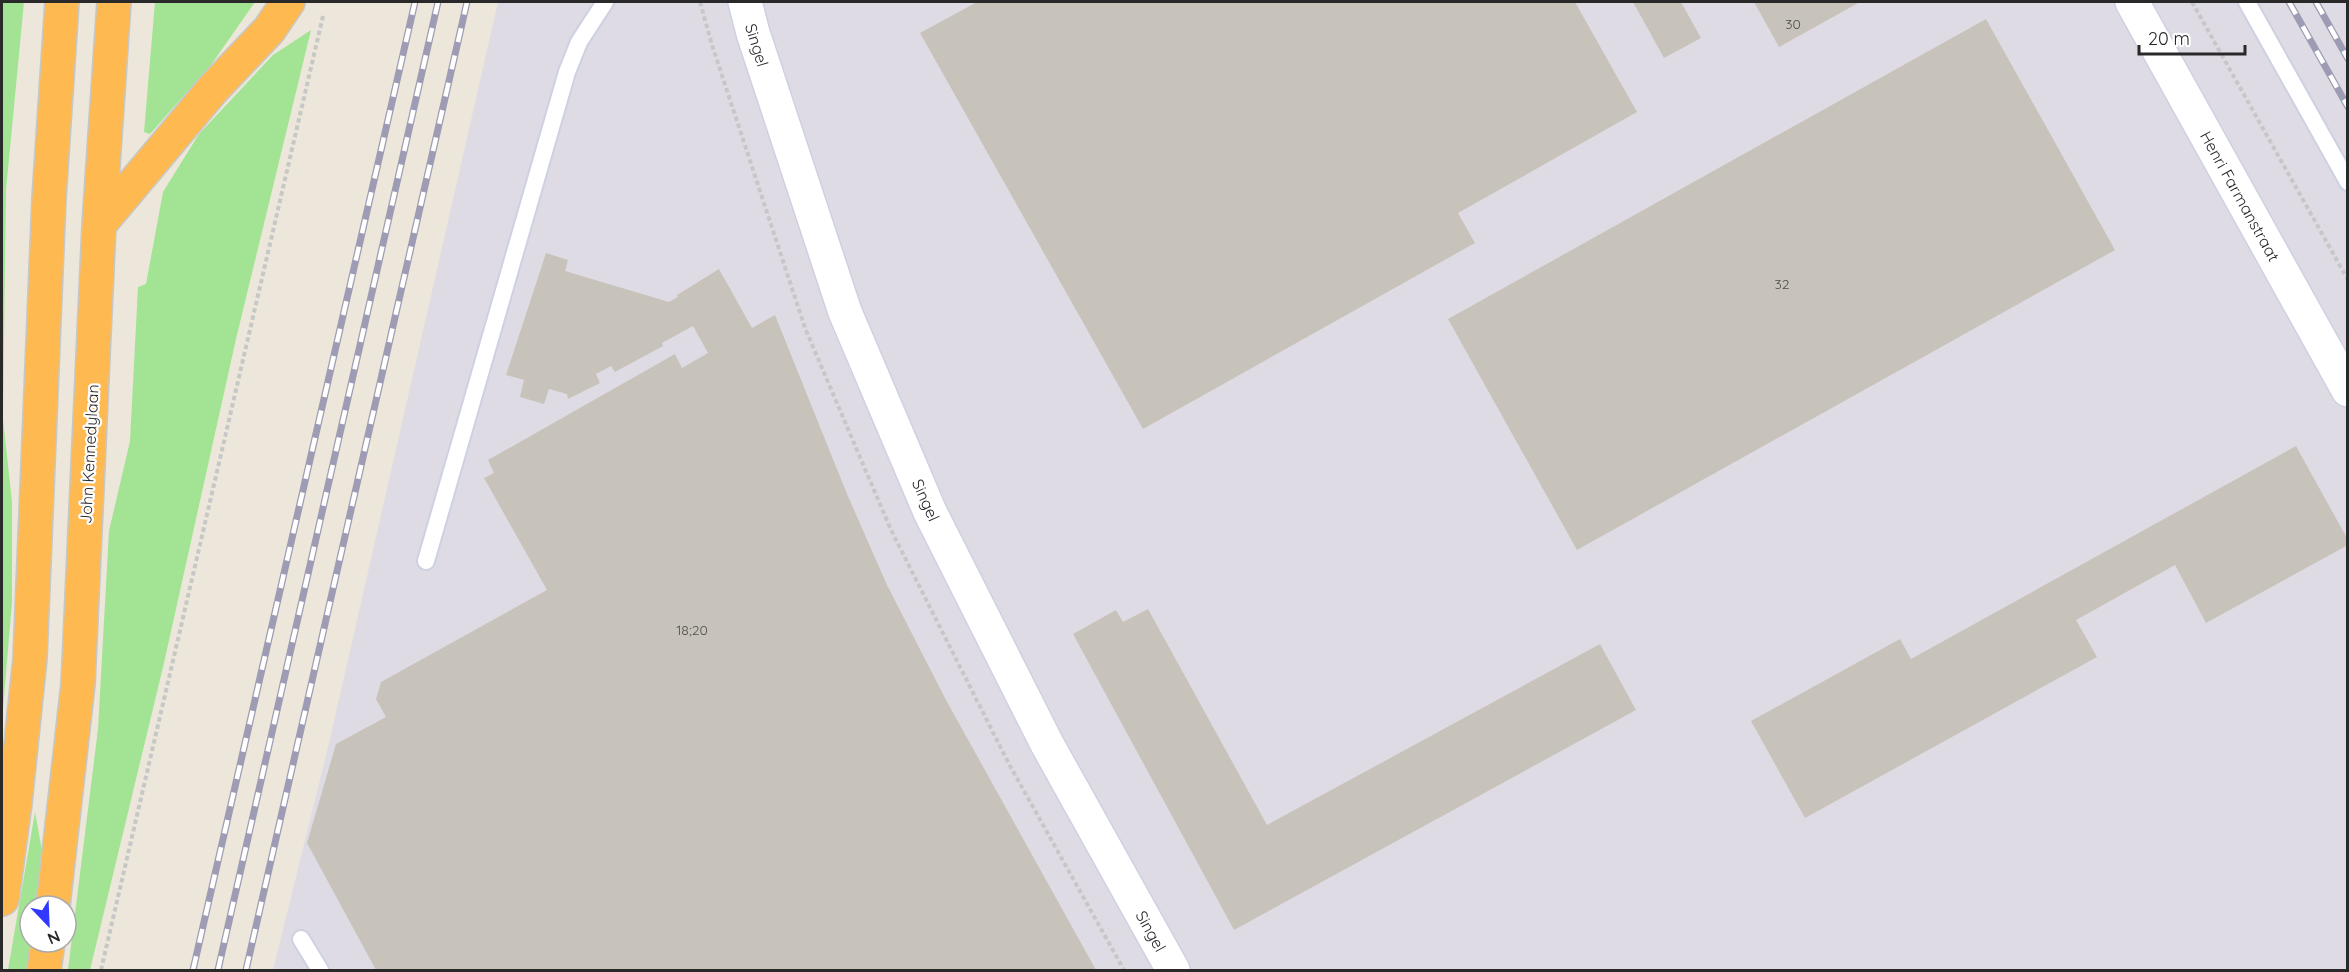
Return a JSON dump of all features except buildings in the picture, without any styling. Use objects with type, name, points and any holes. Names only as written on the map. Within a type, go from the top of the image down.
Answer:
[{"type":"highway","points":[[2,899],[15,803],[30,658],[49,198],[62,2]]},
{"type":"highway","name":"John Kennedylaan","points":[[55,894],[78,684],[99,225],[114,2]]},
{"type":"highway","points":[[99,225],[213,89],[269,30],[288,2]]},
{"type":"highway","points":[[44,970],[46,954]]},
{"type":"street","name":"Singel","points":[[744,2],[845,312],[930,512],[1047,744],[1173,970]]},
{"type":"street","name":"Henri Farmanstraat","points":[[2132,2],[2348,390]]},
{"type":"lane","points":[[426,561],[567,72],[579,42],[605,2]]},
{"type":"lane","points":[[2247,2],[2348,182]]},
{"type":"lane","points":[[302,939],[320,970]]},
{"type":"path","points":[[2192,2],[2348,280]]},
{"type":"path","points":[[101,970],[323,13]]},
{"type":"shaded area","points":[[498,2],[2347,2],[2347,970],[273,970],[329,743]]},
{"type":"green space","points":[[2,2],[24,2],[6,190],[3,419],[12,502],[12,602],[2,721]]},
{"type":"green space","points":[[155,2],[255,2],[211,65],[150,134],[144,132]]},
{"type":"green space","points":[[311,30],[236,339],[164,663],[90,970],[68,970],[70,954],[78,954],[77,894],[98,729],[109,531],[130,441],[138,287],[146,284],[163,192],[199,134],[273,55]]},
{"type":"green space","points":[[35,812],[45,867],[40,894],[21,894]]},
{"type":"green space","points":[[18,911],[18,954],[30,954],[28,970],[8,970]]},
{"type":"railway","points":[[193,970],[415,2]]},
{"type":"railway","points":[[218,970],[438,2]]},
{"type":"railway","points":[[246,970],[467,2]]},
{"type":"railway","points":[[2289,2],[2348,107]]},
{"type":"railway","points":[[2316,2],[2348,59]]}]
